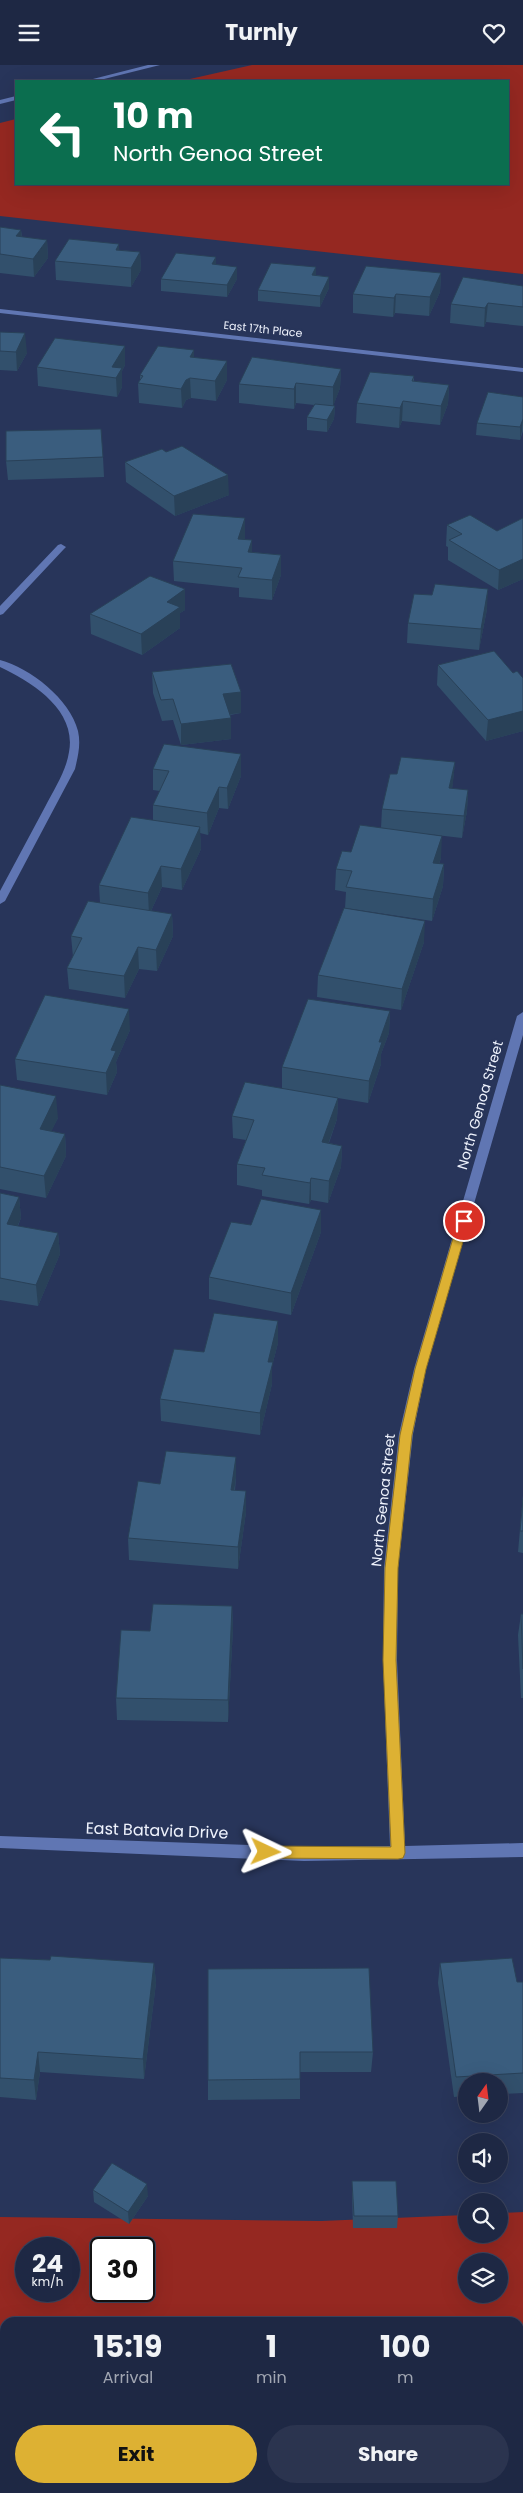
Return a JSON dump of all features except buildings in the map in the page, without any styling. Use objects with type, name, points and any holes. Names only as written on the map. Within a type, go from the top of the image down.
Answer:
[{"type":"street","points":[[92,80],[158,65]]},
{"type":"street","points":[[0,102],[15,98]]},
{"type":"street","name":"East 17th Place","points":[[0,311],[523,370]]},
{"type":"street","points":[[0,612],[61,547]]},
{"type":"street","points":[[0,663],[30,677],[54,697],[70,722],[75,745],[70,769],[0,901]]},
{"type":"street","name":"North Genoa Street","points":[[398,1853],[390,1660],[391,1587],[406,1435],[420,1369],[523,1016]]},
{"type":"street","name":"East Batavia Drive","points":[[0,1842],[304,1854],[523,1850]]},
{"type":"shaded area","points":[[252,65],[523,65],[523,274],[0,216],[0,123],[15,119],[15,185],[509,185],[509,80],[185,80]]},
{"type":"shaded area","points":[[523,2212],[523,2317],[0,2317],[0,2217],[321,2221],[458,2215],[458,2243],[508,2243],[508,2213]]},
{"type":"route","points":[[266,1852],[304,1854],[398,1853],[390,1660],[391,1568],[406,1435],[420,1369],[464,1221]]}]
